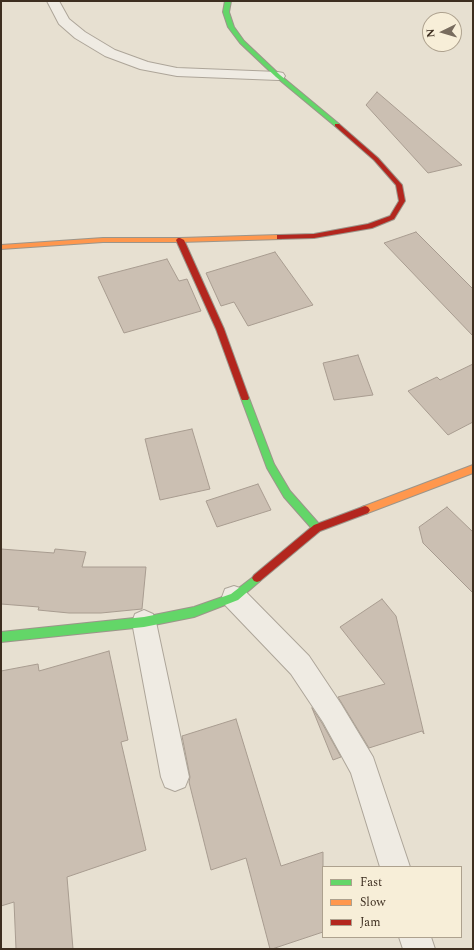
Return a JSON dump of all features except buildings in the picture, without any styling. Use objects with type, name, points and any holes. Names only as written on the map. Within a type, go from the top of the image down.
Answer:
[{"type":"street","points":[[53,1],[64,21],[80,35],[110,53],[146,66],[177,72],[278,76]]},
{"type":"street","points":[[1,247],[103,240],[180,240],[314,236],[370,226],[392,217],[402,201],[399,185],[376,159],[278,76],[242,42],[231,28],[226,12],[228,1]]},
{"type":"street","points":[[180,240],[220,329],[270,465],[287,494],[317,528]]},
{"type":"street","points":[[1,637],[144,622],[194,612],[234,597],[317,528],[473,469]]},
{"type":"street","points":[[234,597],[300,665],[332,713],[363,767],[395,866]]},
{"type":"street","points":[[144,622],[174,777]]},
{"type":"street","points":[[415,938],[419,949]]},
{"type":"traffic: fast","points":[[228,1],[226,12],[231,27],[242,42],[278,76],[337,125]]},
{"type":"traffic: fast","points":[[245,398],[270,465],[287,494],[317,528]]},
{"type":"traffic: fast","points":[[1,637],[144,622],[194,612],[234,597],[257,578]]},
{"type":"traffic: slow","points":[[1,247],[103,240],[180,240],[279,237]]},
{"type":"traffic: slow","points":[[365,510],[473,469]]},
{"type":"traffic: jam","points":[[279,237],[314,236],[370,226],[392,217],[402,201],[399,185],[376,159],[337,125]]},
{"type":"traffic: jam","points":[[180,240],[220,329],[245,398]]},
{"type":"traffic: jam","points":[[257,578],[317,528],[365,510]]}]
